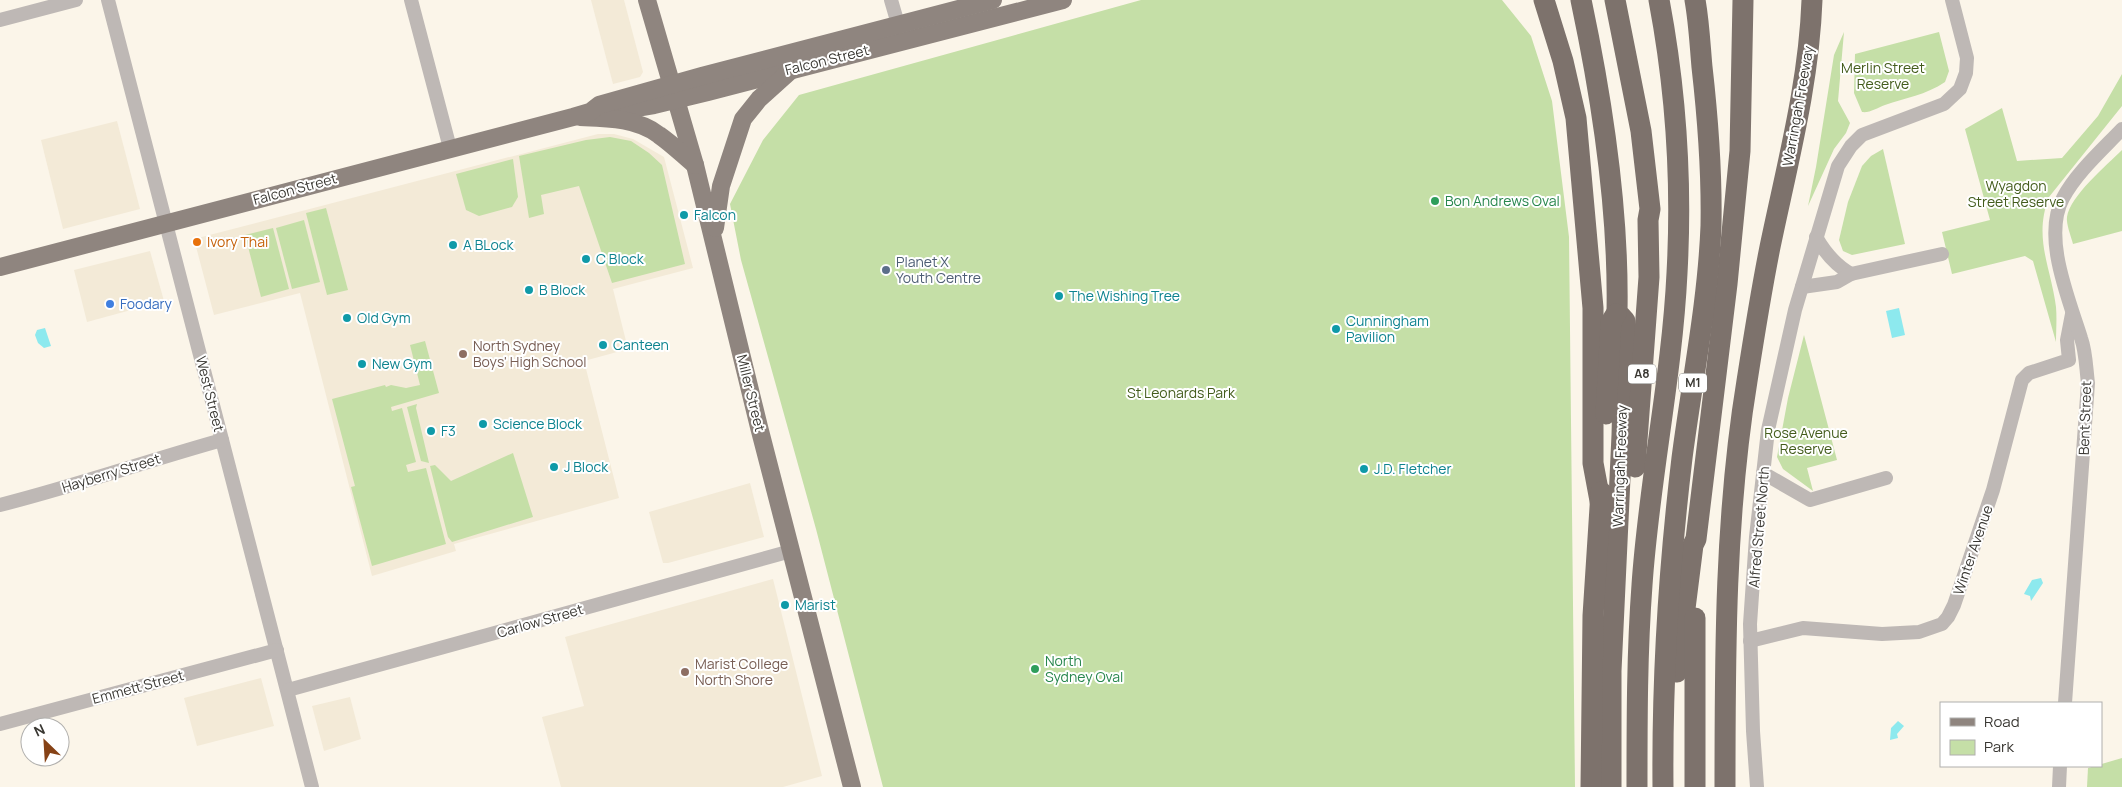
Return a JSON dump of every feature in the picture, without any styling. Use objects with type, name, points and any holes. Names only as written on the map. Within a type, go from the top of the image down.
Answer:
[{"type":"highway","points":[[1544,0],[1563,62],[1576,118],[1593,308],[1593,463],[1600,506]]},
{"type":"highway","name":"Warringah Freeway","points":[[1581,0],[1603,126],[1615,230],[1617,312],[1625,321],[1611,681],[1611,787]]},
{"type":"highway","name":"A8","points":[[1615,0],[1641,131],[1650,210],[1648,220],[1649,277],[1629,539],[1617,548]]},
{"type":"highway","name":"M1","points":[[1637,787],[1638,668],[1642,584],[1677,273],[1677,150],[1670,72],[1659,0]]},
{"type":"highway","points":[[1650,787],[1650,684],[1656,576],[1665,463],[1687,286],[1690,210],[1684,103],[1670,0]]},
{"type":"highway","name":"M1","points":[[1663,787],[1663,694],[1666,628],[1682,459],[1706,288],[1711,227],[1711,168],[1708,120],[1695,0]]},
{"type":"highway","points":[[1663,694],[1675,686],[1693,545],[1696,538],[1730,266],[1740,160],[1743,0]]},
{"type":"highway","name":"Warringah Freeway","points":[[1725,787],[1727,568],[1735,474],[1746,384],[1770,248],[1802,96],[1812,0]]},
{"type":"highway","points":[[1650,210],[1655,219],[1658,260],[1657,341],[1651,445],[1646,489],[1650,506]]},
{"type":"highway","points":[[1591,787],[1593,616],[1611,322],[1617,312]]},
{"type":"highway","points":[[1695,787],[1696,598],[1700,545],[1696,538]]},
{"type":"main road","name":"Miller Street","points":[[647,0],[695,165],[852,787]]},
{"type":"main road","name":"Falcon Street","points":[[675,92],[898,24],[993,0]]},
{"type":"main road","name":"Falcon Street","points":[[0,267],[582,114],[599,106],[793,68],[1063,0]]},
{"type":"main road","points":[[714,243],[721,186],[743,119],[759,99],[793,68]]},
{"type":"main road","points":[[582,114],[619,120],[658,133],[695,165]]},
{"type":"street","points":[[0,20],[76,0]]},
{"type":"street","name":"West Street","points":[[108,0],[312,787]]},
{"type":"street","points":[[411,0],[450,148]]},
{"type":"street","points":[[891,0],[898,24]]},
{"type":"street","name":"Alfred Street North","points":[[1758,787],[1753,731],[1750,641],[1756,537],[1768,430],[1802,287],[1838,166],[1851,146],[1862,135],[1944,104],[1960,89],[1966,72],[1967,58],[1952,0]]},
{"type":"street","name":"Bent Street","points":[[2065,702],[2088,394],[2083,344],[2072,314],[2056,240],[2056,221],[2059,206],[2076,179],[2122,129]]},
{"type":"street","points":[[1816,237],[1829,257],[1840,268],[1851,274]]},
{"type":"street","points":[[1802,287],[1836,282],[1851,274],[1942,254]]},
{"type":"street","name":"Winter Avenue","points":[[1750,641],[1803,628],[1882,634],[1909,634],[1934,628],[1945,621],[1954,605],[1993,490],[2022,380],[2030,373],[2069,360],[2067,340],[2072,314]]},
{"type":"street","name":"Hayberry Street","points":[[0,505],[65,488],[120,469],[222,440]]},
{"type":"street","points":[[1763,473],[1810,500],[1886,478]]},
{"type":"street","name":"Carlow Street","points":[[288,690],[791,551]]},
{"type":"street","name":"Emmett Street","points":[[0,724],[277,650]]},
{"type":"street","points":[[2059,787],[2060,767]]},
{"type":"shaded area","points":[[591,0],[624,0],[643,72],[640,77],[613,84]]},
{"type":"shaded area","points":[[117,121],[140,209],[63,229],[41,140]]},
{"type":"shaded area","name":"North Sydney Boys' High School","points":[[598,134],[614,134],[633,139],[664,157],[693,268],[613,289],[628,349],[584,361],[619,498],[454,544],[456,551],[372,576],[300,293],[214,315],[194,239]]},
{"type":"shaded area","points":[[150,251],[164,301],[87,322],[74,270]]},
{"type":"shaded area","points":[[750,483],[764,537],[663,563],[649,512]]},
{"type":"shaded area","name":"Marist College North Shore","points":[[773,579],[822,776],[783,787],[561,787],[542,717],[584,706],[565,637]]},
{"type":"shaded area","points":[[261,678],[274,726],[197,746],[184,698]]},
{"type":"shaded area","points":[[350,697],[361,739],[324,751],[312,706]]},
{"type":"green space","name":"St Leonards Park","points":[[1141,0],[1502,0],[1531,36],[1552,101],[1569,237],[1575,787],[883,787],[816,529],[741,260],[730,204],[763,140],[799,95]]},
{"type":"green space","points":[[1844,32],[1838,101],[1850,123],[1846,133],[1834,149],[1808,206],[1834,55]]},
{"type":"green space","name":"Merlin Street Reserve","points":[[1939,32],[1949,71],[1945,82],[1923,93],[1871,111],[1862,112],[1854,93],[1855,54]]},
{"type":"green space","name":"Wyagdon Street Reserve","points":[[2122,74],[2122,106],[2049,197],[2045,212],[2043,239],[2056,307],[2056,342],[2033,261],[2025,256],[1952,274],[1942,232],[1990,220],[1965,129],[2002,108],[2017,161],[2062,158],[2098,116]]},
{"type":"green space","points":[[610,137],[631,141],[649,153],[662,165],[685,264],[612,283],[579,186],[541,195],[544,214],[529,218],[519,156],[586,140]]},
{"type":"green space","points":[[1883,149],[1905,244],[1852,255],[1843,251],[1839,240],[1848,202],[1862,166],[1871,156]]},
{"type":"green space","points":[[2122,150],[2122,231],[2073,244],[2067,220],[2070,209],[2090,181]]},
{"type":"green space","points":[[513,159],[518,197],[512,207],[479,216],[466,210],[456,174]]},
{"type":"green space","points":[[326,208],[348,290],[327,295],[306,213]]},
{"type":"green space","points":[[304,220],[320,282],[292,289],[276,228]]},
{"type":"green space","points":[[273,228],[289,289],[261,297],[245,235]]},
{"type":"green space","name":"Rose Avenue Reserve","points":[[1804,335],[1837,460],[1807,468],[1813,491],[1783,469],[1777,457],[1788,398]]},
{"type":"green space","points":[[425,341],[439,393],[391,407],[392,411],[402,408],[416,462],[406,465],[408,472],[426,468],[446,544],[372,566],[351,487],[355,486],[332,399],[385,385],[386,387],[391,385],[406,388],[420,385],[410,345]]},
{"type":"green space","points":[[417,404],[416,408],[429,463],[421,461],[407,407]]},
{"type":"green space","points":[[513,453],[533,517],[452,542],[448,537],[430,466],[435,465],[451,481]]},
{"type":"green space","points":[[2122,758],[2122,787],[2087,787],[2088,768],[2102,767],[2102,764]]},
{"type":"water","points":[[1899,308],[1905,335],[1892,338],[1886,311]]},
{"type":"water","points":[[45,328],[51,346],[44,348],[38,343],[35,335],[37,330]]},
{"type":"water","points":[[2041,578],[2043,583],[2031,601],[2030,596],[2024,594],[2032,580]]},
{"type":"water","points":[[1898,721],[1904,726],[1897,734],[1898,738],[1890,740],[1891,728]]},
{"type":"place","name":"Bon Andrews Oval","points":[[1435,201]]},
{"type":"place","name":"Falcon","points":[[684,215]]},
{"type":"place","name":"Ivory Thai","points":[[197,242]]},
{"type":"place","name":"A BLock","points":[[453,245]]},
{"type":"place","name":"C Block","points":[[586,259]]},
{"type":"place","name":"Planet X Youth Centre","points":[[886,270]]},
{"type":"place","name":"B Block","points":[[529,290]]},
{"type":"place","name":"The Wishing Tree","points":[[1059,296]]},
{"type":"place","name":"Foodary","points":[[110,304]]},
{"type":"place","name":"Old Gym","points":[[347,318]]},
{"type":"place","name":"Cunningham Pavilion","points":[[1336,329]]},
{"type":"place","name":"Canteen","points":[[603,345]]},
{"type":"place","name":"North Sydney Boys' High School","points":[[463,354]]},
{"type":"place","name":"New Gym","points":[[362,364]]},
{"type":"place","name":"Science Block","points":[[483,424]]},
{"type":"place","name":"F3","points":[[431,431]]},
{"type":"place","name":"J Block","points":[[554,467]]},
{"type":"place","name":"J.D. Fletcher","points":[[1364,469]]},
{"type":"place","name":"Marist","points":[[785,605]]},
{"type":"place","name":"North Sydney Oval","points":[[1035,669]]},
{"type":"place","name":"Marist College North Shore","points":[[685,672]]}]
